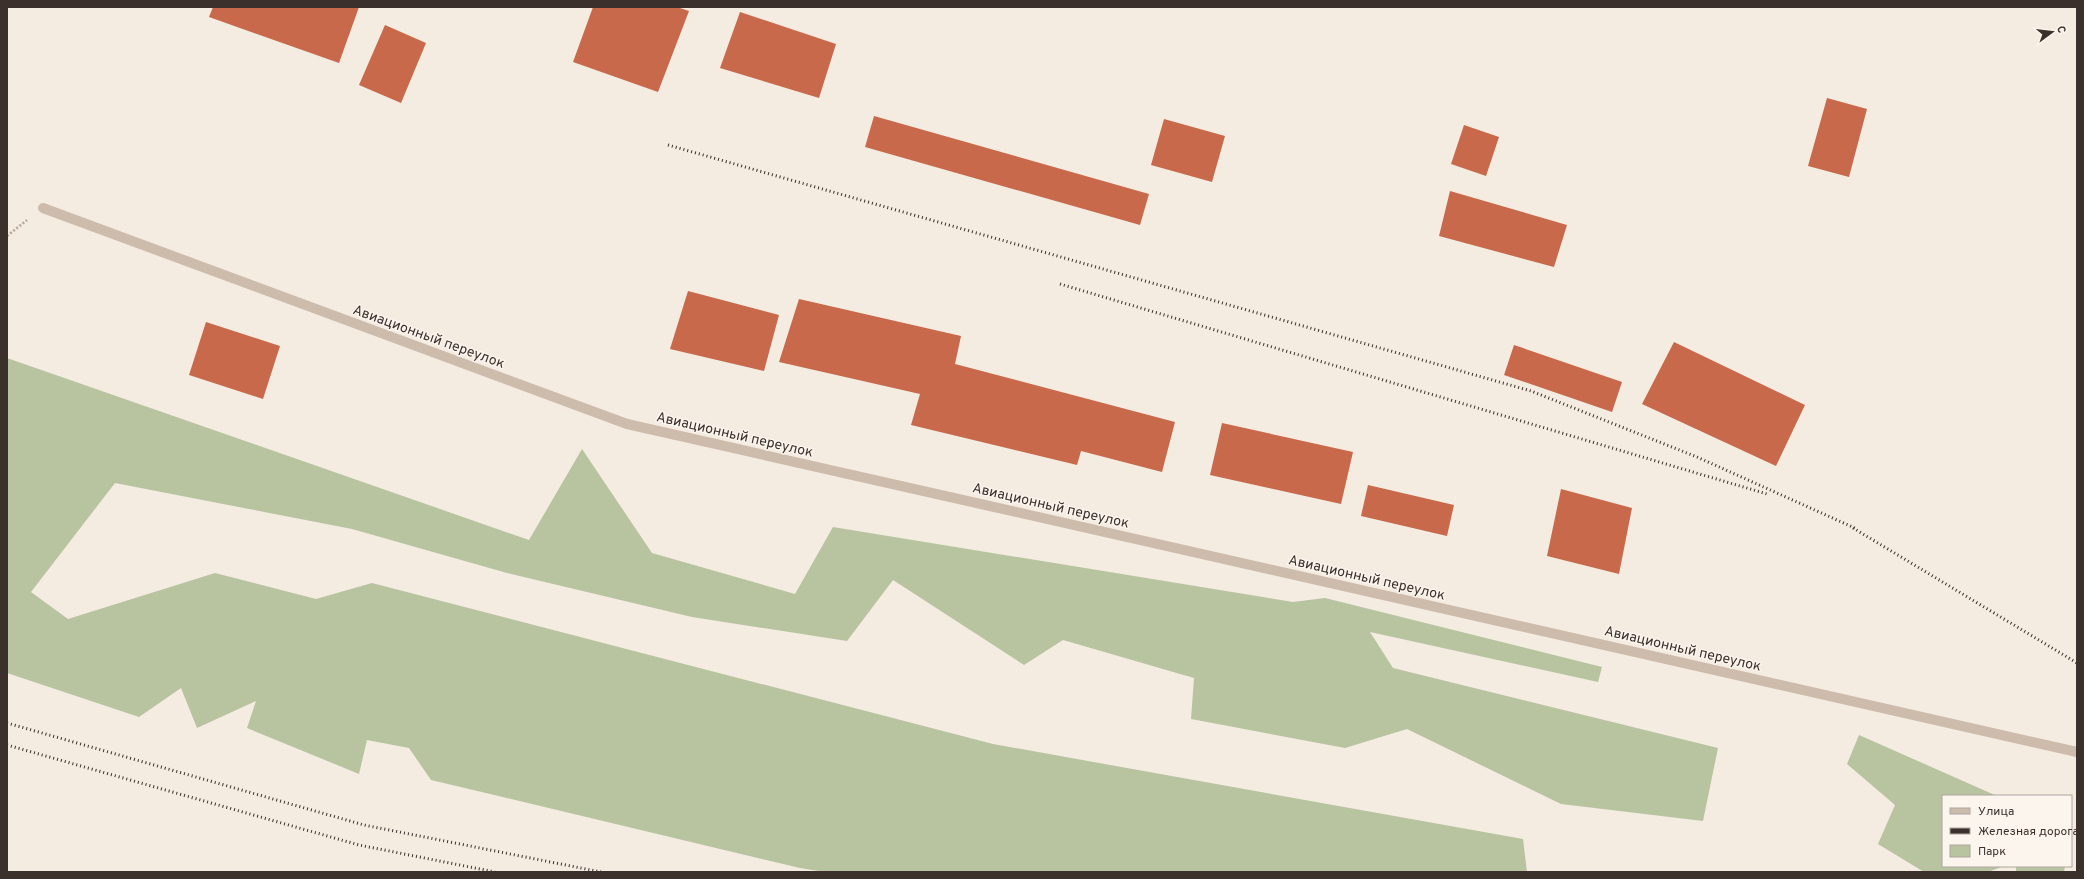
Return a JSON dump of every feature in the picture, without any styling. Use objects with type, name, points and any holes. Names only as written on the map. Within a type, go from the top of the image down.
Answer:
[{"type":"street","name":"Авиационный переулок","points":[[43,208],[627,424],[2077,752]]},
{"type":"green space","points":[[7,358],[529,540],[582,449],[652,553],[795,594],[833,527],[1293,602],[1325,598],[1602,667],[1598,682],[1370,632],[1393,668],[1718,748],[1703,821],[1561,804],[1407,729],[1345,748],[1191,719],[1194,678],[1063,640],[1024,665],[893,580],[847,641],[692,617],[507,573],[352,529],[115,483],[31,592],[68,619],[215,573],[316,599],[372,583],[993,744],[1523,839],[1527,872],[825,872],[800,868],[431,780],[409,748],[367,740],[359,774],[247,728],[256,701],[197,728],[181,688],[139,717],[7,673]]},
{"type":"green space","points":[[1859,735],[1995,795],[1942,795],[1942,867],[2001,867],[1988,872],[1924,872],[1878,844],[1895,805],[1847,764]]},
{"type":"green space","points":[[2016,867],[2065,867],[2064,872],[2016,872]]},
{"type":"building","points":[[213,7],[359,7],[339,63],[209,17]]},
{"type":"building","points":[[593,7],[677,7],[689,11],[658,92],[573,62]]},
{"type":"building","points":[[740,12],[836,44],[819,98],[720,68]]},
{"type":"building","points":[[385,25],[426,43],[401,103],[359,85]]},
{"type":"building","points":[[1827,98],[1867,109],[1849,177],[1808,166]]},
{"type":"building","points":[[874,116],[1149,194],[1140,225],[865,147]]},
{"type":"building","points":[[1164,119],[1225,136],[1212,182],[1151,165]]},
{"type":"building","points":[[1464,125],[1499,137],[1486,176],[1451,164]]},
{"type":"building","points":[[1450,191],[1567,225],[1554,267],[1439,236]]},
{"type":"building","points":[[688,291],[779,315],[764,371],[670,349]]},
{"type":"building","points":[[799,299],[961,336],[955,364],[1175,422],[1162,472],[1081,451],[1077,465],[911,425],[920,394],[779,362]]},
{"type":"building","points":[[206,322],[280,346],[263,399],[189,375]]},
{"type":"building","points":[[1674,342],[1805,405],[1776,466],[1642,404]]},
{"type":"building","points":[[1514,345],[1622,382],[1612,412],[1504,375]]},
{"type":"building","points":[[1222,423],[1353,452],[1341,504],[1210,475]]},
{"type":"building","points":[[1368,485],[1454,505],[1447,536],[1361,516]]},
{"type":"building","points":[[1561,489],[1632,508],[1619,574],[1547,556]]},
{"type":"railway","points":[[668,145],[1531,391],[1697,457],[1857,529]]},
{"type":"railway","points":[[1060,284],[1767,494]]},
{"type":"railway","points":[[1853,528],[2077,663]]},
{"type":"railway","points":[[7,723],[364,825],[601,872]]},
{"type":"railway","points":[[7,745],[359,845],[495,872]]}]
